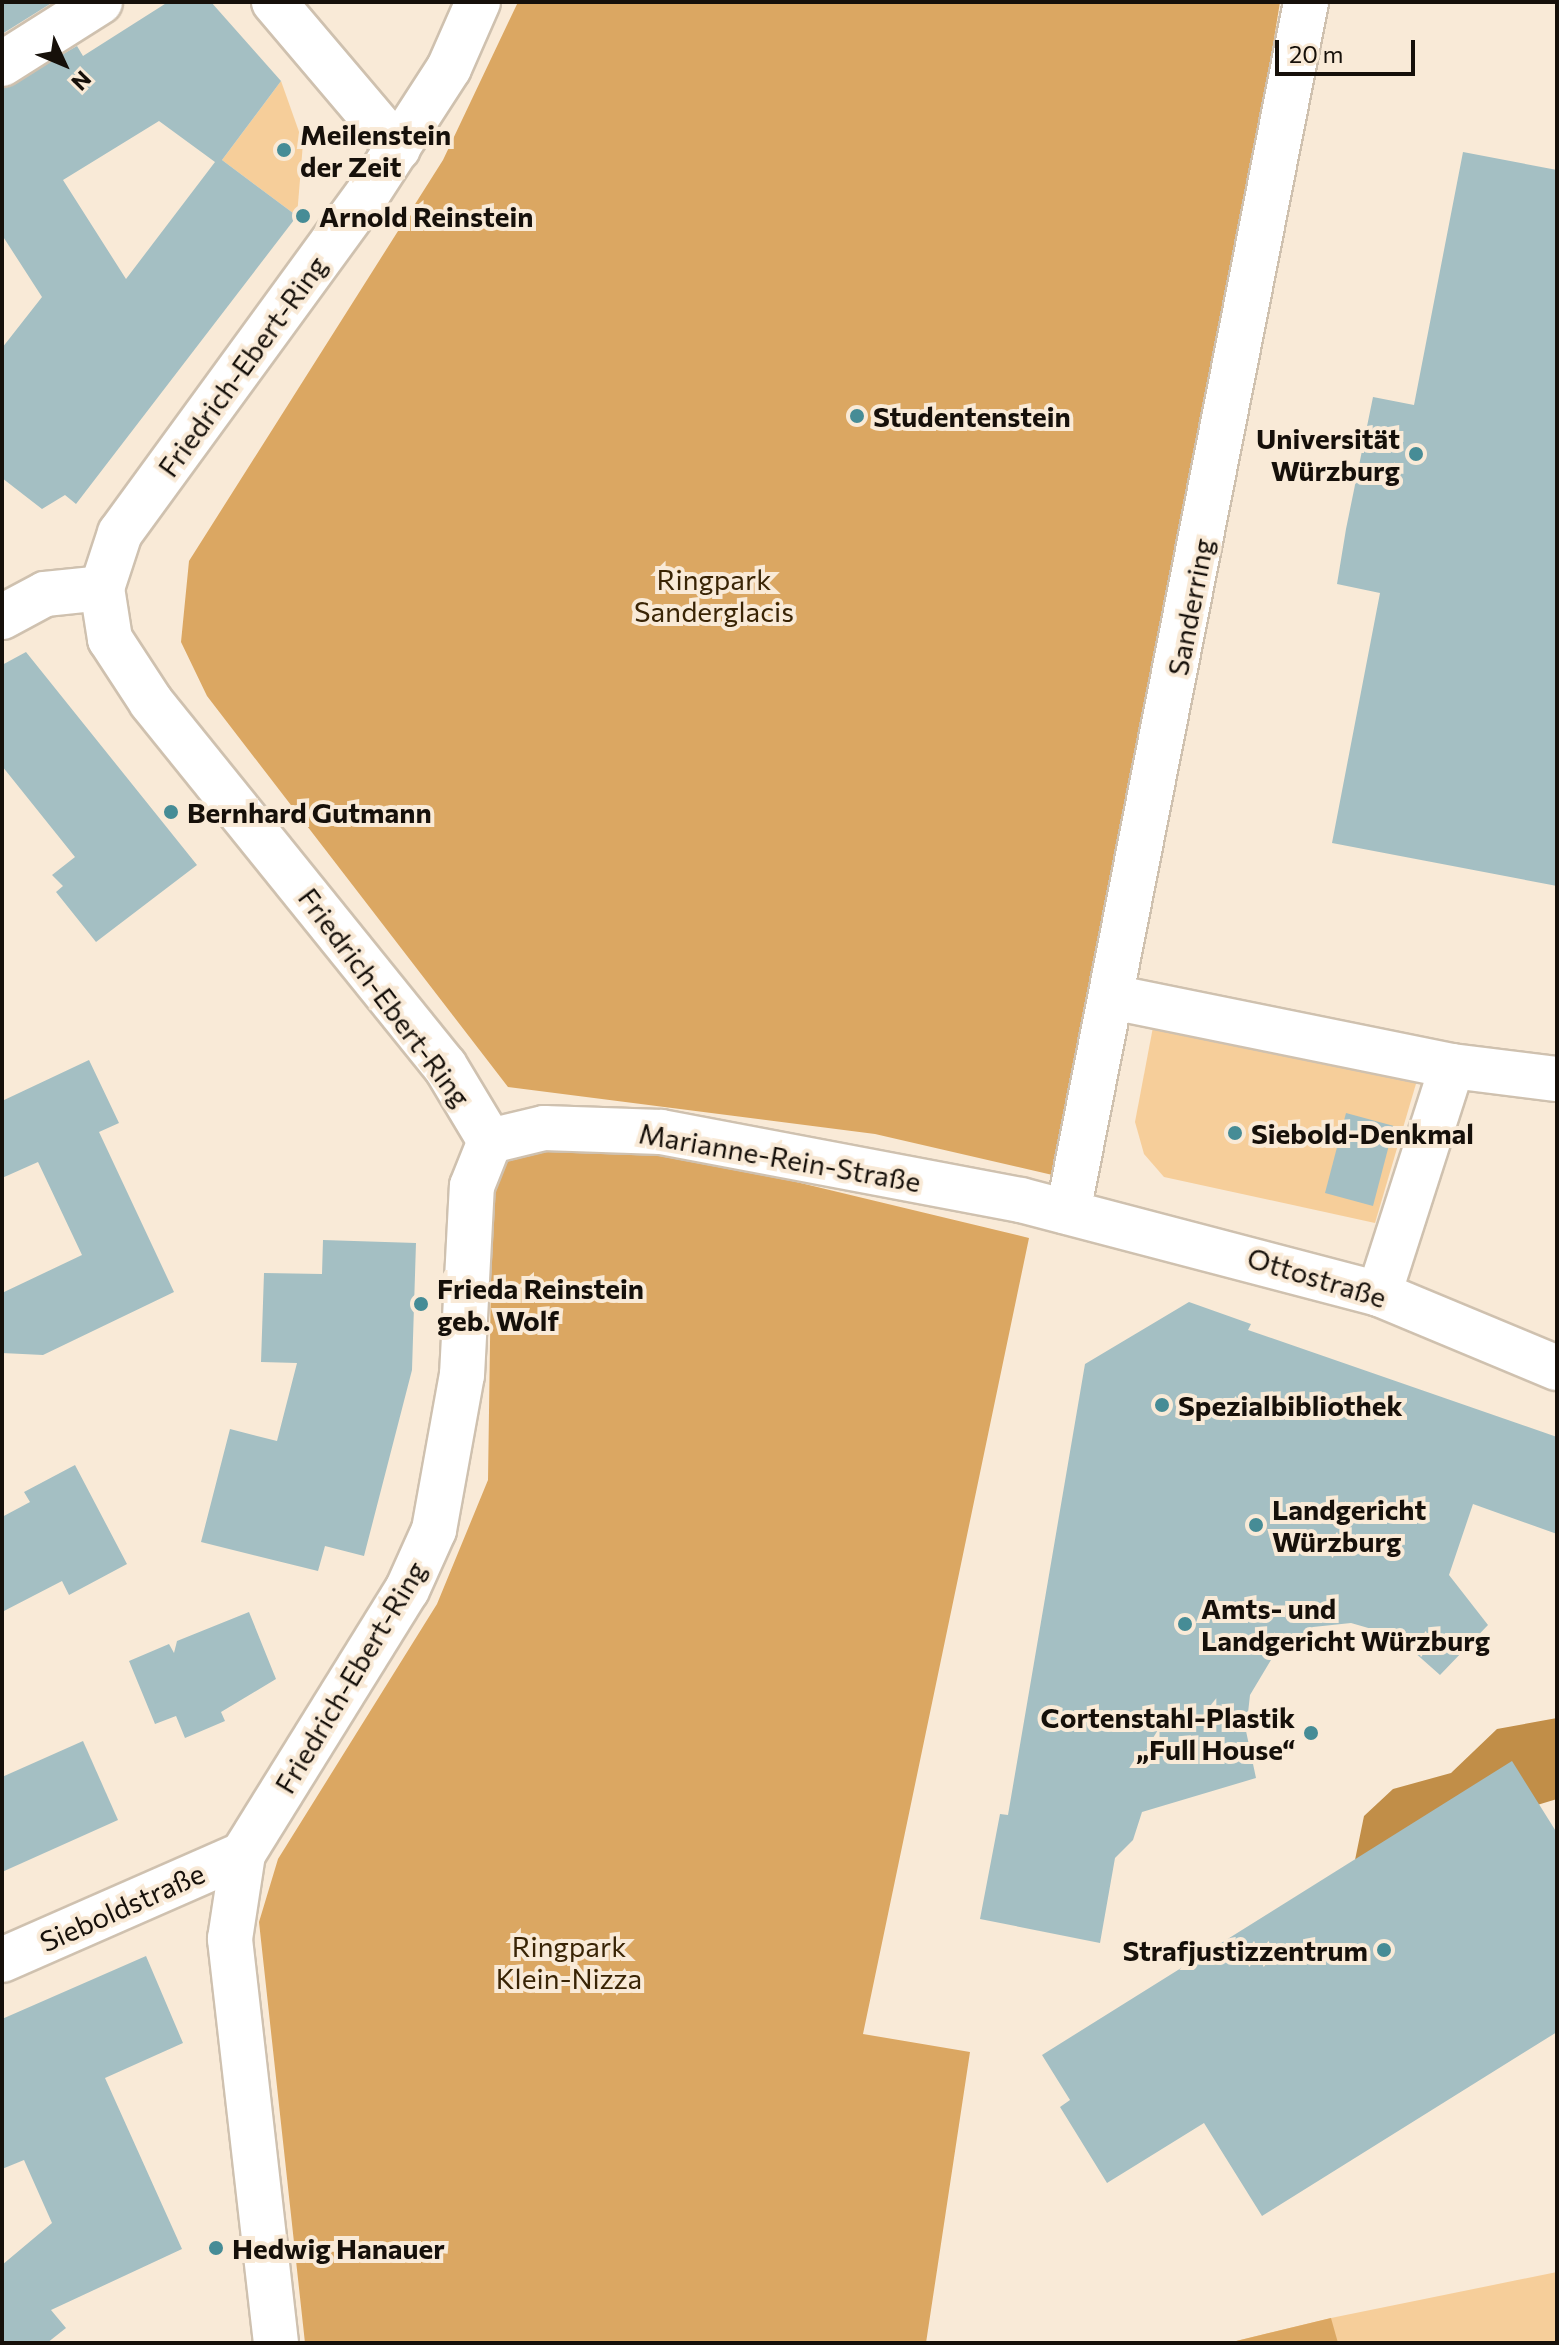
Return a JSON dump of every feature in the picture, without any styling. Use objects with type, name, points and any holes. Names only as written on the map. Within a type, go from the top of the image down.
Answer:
[{"type":"street","points":[[2,64],[100,2]]},
{"type":"street","points":[[274,2],[398,148]]},
{"type":"street","name":"Friedrich-Ebert-Ring","points":[[276,2343],[230,1939],[243,1854],[407,1590],[434,1530],[462,1375],[472,1186],[490,1141],[445,1066],[151,702],[110,639],[102,588],[120,533],[398,148],[449,68],[478,2]]},
{"type":"street","name":"Sanderring","points":[[1068,1212],[1306,2]]},
{"type":"street","points":[[2,617],[45,594],[102,588]]},
{"type":"street","points":[[1112,997],[1452,1066],[1557,1079]]},
{"type":"street","points":[[1379,1294],[1452,1066]]},
{"type":"street","name":"Marianne-Rein-Straße","points":[[490,1141],[544,1128],[661,1132],[1068,1212]]},
{"type":"street","name":"Ottostraße","points":[[1068,1212],[1379,1294],[1557,1368]]},
{"type":"street","name":"Sieboldstraße","points":[[2,1960],[243,1854]]},
{"type":"shaded area","points":[[281,81],[303,143],[297,216],[222,160]]},
{"type":"shaded area","points":[[1153,1027],[1418,1077],[1375,1223],[1164,1177],[1144,1154],[1135,1122]]},
{"type":"shaded area","points":[[1557,1718],[1557,1799],[1355,1860],[1364,1816],[1393,1789],[1451,1773],[1497,1729]]},
{"type":"shaded area","points":[[1557,2272],[1557,2343],[1228,2343],[1331,2318]]},
{"type":"green space","name":"Ringpark Sanderglacis","points":[[518,2],[1280,2],[1087,1183],[875,1134],[508,1087],[207,696],[181,642],[189,561],[443,160]]},
{"type":"green space","name":"Ringpark Klein-Nizza","points":[[534,1119],[1029,1238],[863,2034],[970,2052],[926,2343],[305,2343],[259,1922],[278,1859],[437,1604],[488,1480],[493,1137]]},
{"type":"green space","points":[[1331,2318],[1338,2343],[1228,2343]]},
{"type":"building","points":[[2,2],[49,2],[50,4],[2,34]]},
{"type":"building","points":[[168,2],[211,2],[281,81],[222,160],[297,216],[76,504],[65,495],[42,509],[2,478],[2,348],[42,297],[2,235],[2,89],[77,46],[83,56]],"holes":[[[159,121],[215,162],[126,279],[63,180]]]},
{"type":"building","points":[[1463,152],[1557,170],[1557,886],[1332,843],[1380,593],[1337,584],[1346,529],[1373,397],[1414,405]]},
{"type":"building","points":[[26,652],[197,865],[96,942],[56,892],[63,886],[52,875],[75,857],[2,766],[2,665]]},
{"type":"building","points":[[89,1060],[119,1123],[99,1132],[174,1292],[43,1355],[2,1353],[2,1293],[82,1255],[38,1162],[2,1178],[2,1101]]},
{"type":"building","points":[[1346,1113],[1394,1126],[1373,1206],[1325,1193]]},
{"type":"building","points":[[323,1240],[416,1243],[412,1370],[364,1556],[325,1546],[318,1571],[201,1542],[230,1429],[277,1441],[297,1363],[261,1362],[264,1273],[322,1274]]},
{"type":"building","name":"Amts- und Landgericht Würzburg","points":[[1189,1302],[1251,1324],[1248,1330],[1557,1437],[1557,1534],[1473,1504],[1449,1575],[1488,1625],[1440,1675],[1396,1636],[1351,1623],[1313,1627],[1277,1650],[1250,1695],[1246,1731],[1256,1778],[1142,1812],[1133,1840],[1115,1858],[1100,1943],[980,1919],[1000,1814],[1008,1815],[1085,1364]]},
{"type":"building","points":[[75,1465],[127,1564],[69,1595],[62,1581],[2,1612],[2,1517],[30,1502],[24,1492]]},
{"type":"building","points":[[249,1612],[276,1679],[221,1712],[225,1721],[185,1738],[176,1716],[155,1724],[129,1661],[169,1644],[174,1653],[177,1641]]},
{"type":"building","points":[[83,1741],[118,1820],[2,1872],[2,1777]]},
{"type":"building","name":"Strafjustizzentrum","points":[[1512,1761],[1557,1833],[1557,2032],[1262,2216],[1204,2123],[1107,2183],[1060,2107],[1070,2100],[1042,2055]]},
{"type":"building","points":[[146,1956],[183,2043],[105,2078],[182,2249],[51,2310],[66,2328],[47,2343],[2,2343],[2,2265],[52,2223],[24,2160],[2,2169],[2,2019]]},
{"type":"place","name":"Meilenstein der Zeit","points":[[284,150]]},
{"type":"place","name":"Arnold Reinstein","points":[[303,216]]},
{"type":"place","name":"Studentenstein","points":[[857,416]]},
{"type":"place","name":"Universität Würzburg","points":[[1416,454]]},
{"type":"place","name":"Bernhard Gutmann","points":[[171,812]]},
{"type":"place","name":"Siebold-Denkmal","points":[[1235,1133]]},
{"type":"place","name":"Frieda Reinstein geb. Wolf","points":[[421,1304]]},
{"type":"place","name":"Spezialbibliothek","points":[[1162,1405]]},
{"type":"place","name":"Landgericht Würzburg","points":[[1256,1525]]},
{"type":"place","name":"Amts- und Landgericht Würzburg","points":[[1185,1624]]},
{"type":"place","name":"Cortenstahl-Plastik „Full House“","points":[[1311,1733]]},
{"type":"place","name":"Strafjustizzentrum","points":[[1384,1950]]},
{"type":"place","name":"Hedwig Hanauer","points":[[216,2248]]}]
